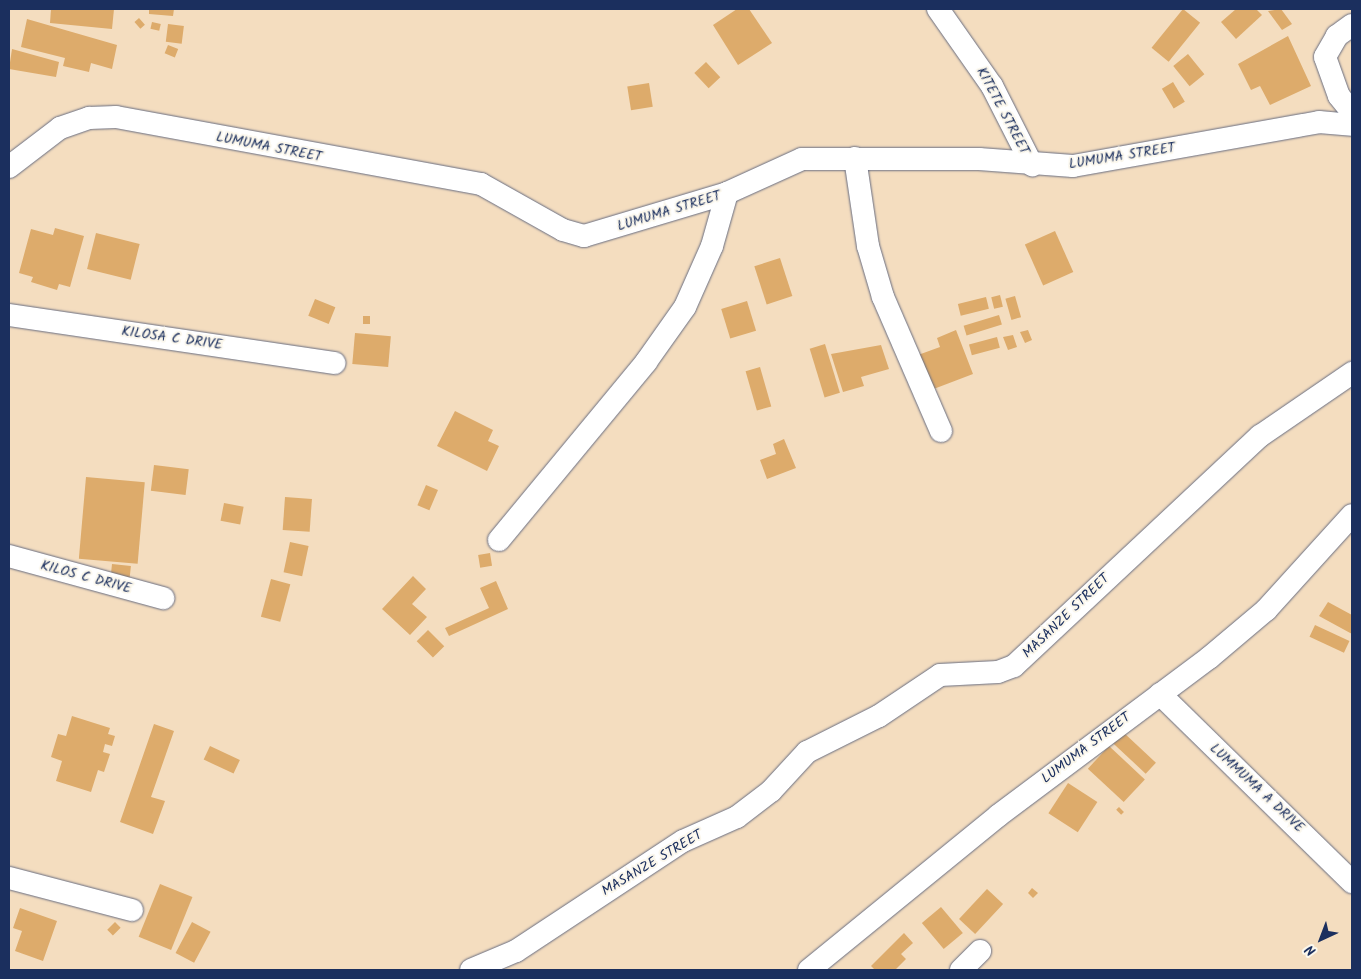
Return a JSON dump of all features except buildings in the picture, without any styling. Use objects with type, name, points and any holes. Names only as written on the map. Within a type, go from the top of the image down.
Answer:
[{"type":"street","name":"KITETE STREET","points":[[938,9],[992,86],[1032,165]]},
{"type":"street","points":[[1352,25],[1337,36],[1325,57],[1339,96],[1352,112]]},
{"type":"street","name":"LUMUMA STREET","points":[[9,168],[60,128],[89,118],[116,117],[481,184],[563,230],[584,236],[727,193],[802,159],[855,158],[1073,166],[1319,122],[1352,125]]},
{"type":"street","points":[[855,158],[868,246],[883,297],[941,431]]},
{"type":"street","points":[[499,540],[686,307],[712,246],[727,193]]},
{"type":"street","name":"KILOSA C DRIVE","points":[[9,315],[334,363]]},
{"type":"street","name":"MASANZE STREET","points":[[471,970],[516,951],[683,841],[737,817],[770,791],[807,752],[879,716],[940,676],[998,672],[1014,666],[1260,436],[1352,373]]},
{"type":"street","name":"LUMUMA STREET","points":[[809,970],[999,815],[1160,694],[1266,610],[1352,515]]},
{"type":"street","name":"KILOS C DRIVE","points":[[9,556],[163,598]]},
{"type":"street","name":"LUMMUMA A DRIVE","points":[[1160,694],[1352,882]]},
{"type":"street","points":[[9,878],[132,910]]},
{"type":"street","points":[[961,970],[980,951]]}]
